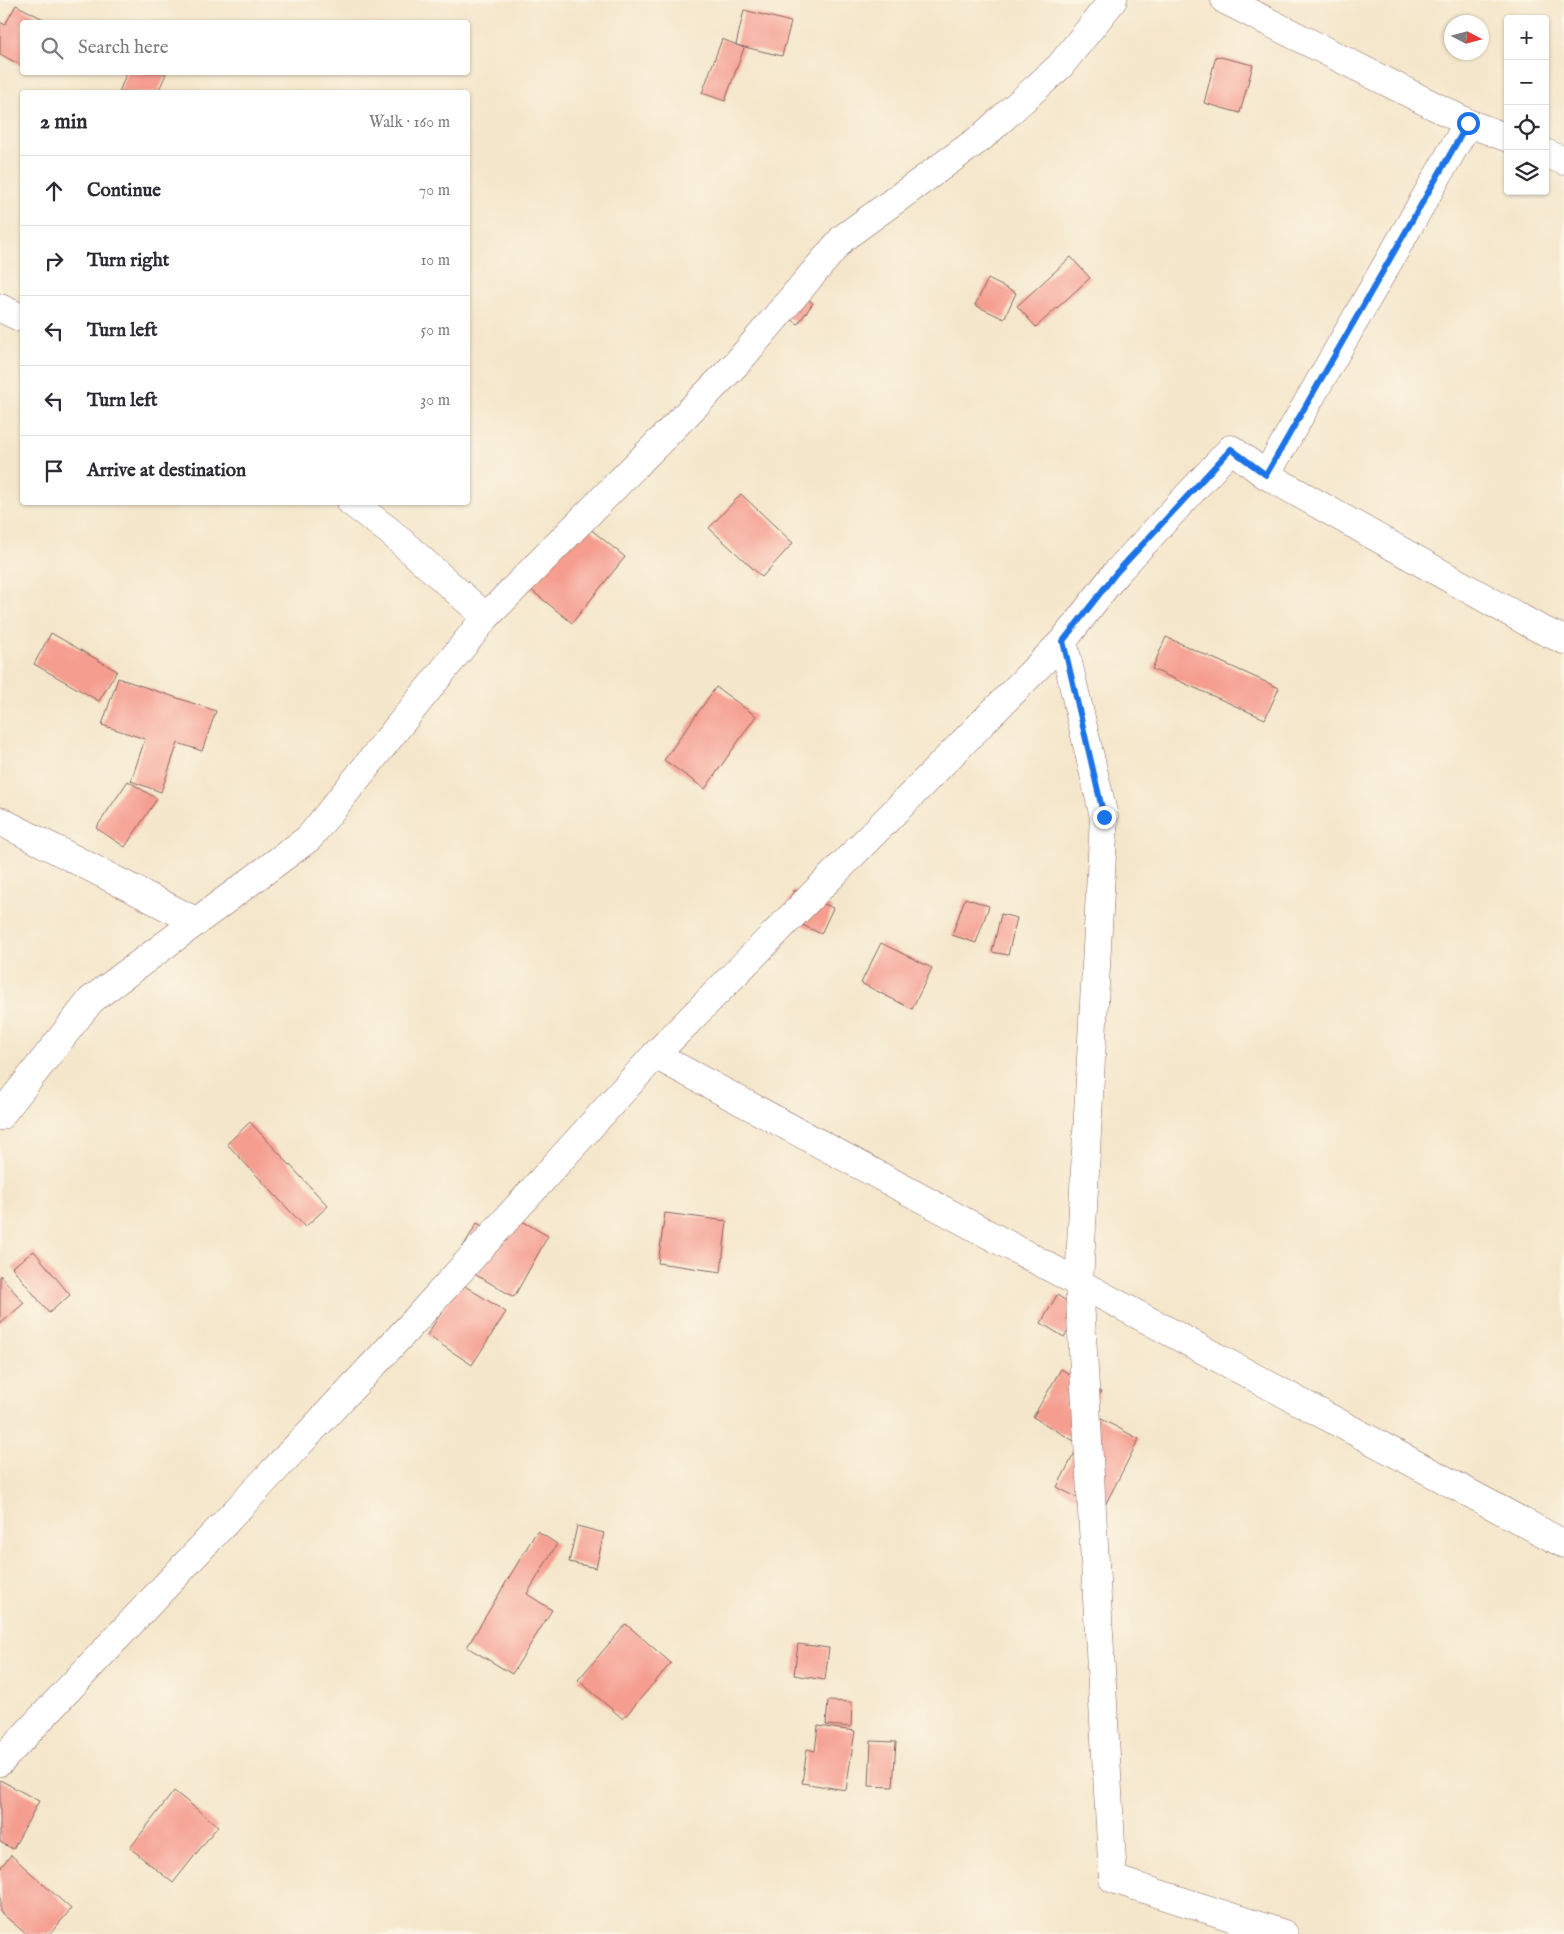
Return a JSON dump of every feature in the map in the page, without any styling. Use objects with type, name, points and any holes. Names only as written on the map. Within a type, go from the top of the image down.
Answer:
[{"type":"street","points":[[0,1116],[91,1000],[309,838],[486,617],[737,363],[843,238],[982,137],[1060,66],[1113,0]]},
{"type":"street","points":[[1225,0],[1468,123],[1504,136]]},
{"type":"street","points":[[1266,475],[1468,123]]},
{"type":"street","points":[[1549,154],[1564,160]]},
{"type":"street","points":[[0,308],[20,317]]},
{"type":"street","points":[[0,1762],[408,1328],[655,1055],[1063,641],[1116,573],[1231,449],[1266,475],[1538,628],[1564,640]]},
{"type":"street","points":[[354,505],[388,530],[486,617]]},
{"type":"street","points":[[1063,641],[1104,817],[1079,1282],[1113,1880],[1284,1934]]},
{"type":"street","points":[[0,820],[197,922]]},
{"type":"street","points":[[655,1055],[1564,1544]]},
{"type":"building","points":[[16,5],[45,20],[20,20],[20,65],[0,54],[0,22],[5,25]]},
{"type":"building","points":[[744,10],[791,22],[782,56],[736,45]]},
{"type":"building","points":[[722,39],[744,48],[725,101],[702,93]]},
{"type":"building","points":[[1216,56],[1253,65],[1240,113],[1204,103]]},
{"type":"building","points":[[126,75],[166,75],[159,90],[120,90]]},
{"type":"building","points":[[1071,257],[1090,278],[1036,327],[1017,306]]},
{"type":"building","points":[[988,279],[1016,293],[1004,319],[975,305]]},
{"type":"building","points":[[789,287],[813,303],[798,324],[775,307]]},
{"type":"building","points":[[741,494],[793,543],[762,577],[709,528]]},
{"type":"building","points":[[573,515],[625,557],[572,623],[520,581]]},
{"type":"building","points":[[51,633],[117,671],[99,701],[34,664]]},
{"type":"building","points":[[1166,637],[1279,688],[1265,719],[1152,669]]},
{"type":"building","points":[[118,678],[216,711],[202,751],[178,743],[161,792],[131,781],[145,739],[102,725]]},
{"type":"building","points":[[716,687],[756,716],[705,789],[664,760]]},
{"type":"building","points":[[128,781],[157,799],[125,847],[96,828]]},
{"type":"building","points":[[794,890],[833,908],[821,934],[782,915]]},
{"type":"building","points":[[965,898],[989,906],[976,943],[952,935]]},
{"type":"building","points":[[1001,914],[1017,918],[1008,955],[992,952]]},
{"type":"building","points":[[881,943],[932,968],[912,1009],[861,983]]},
{"type":"building","points":[[250,1122],[328,1206],[305,1227],[227,1144]]},
{"type":"building","points":[[503,1210],[548,1236],[514,1297],[454,1262],[477,1223],[491,1231]]},
{"type":"building","points":[[665,1213],[727,1221],[721,1272],[658,1263]]},
{"type":"building","points":[[34,1251],[70,1295],[49,1313],[12,1267]]},
{"type":"building","points":[[0,1275],[24,1303],[0,1324]]},
{"type":"building","points":[[460,1283],[506,1312],[472,1365],[427,1335]]},
{"type":"building","points":[[1057,1295],[1081,1310],[1064,1337],[1041,1323]]},
{"type":"building","points":[[1061,1369],[1101,1392],[1074,1441],[1033,1417]]},
{"type":"building","points":[[1094,1415],[1139,1439],[1102,1511],[1057,1487]]},
{"type":"building","points":[[577,1526],[604,1533],[596,1568],[569,1562]]},
{"type":"building","points":[[537,1531],[557,1544],[527,1594],[552,1610],[512,1674],[467,1647]]},
{"type":"building","points":[[626,1624],[671,1663],[623,1719],[578,1680]]},
{"type":"building","points":[[798,1644],[829,1648],[825,1680],[794,1675]]},
{"type":"building","points":[[828,1701],[852,1702],[851,1727],[826,1725]]},
{"type":"building","points":[[818,1726],[855,1731],[846,1790],[802,1783],[807,1749],[815,1751]]},
{"type":"building","points":[[871,1741],[896,1742],[893,1787],[869,1786]]},
{"type":"building","points":[[0,1780],[39,1801],[13,1849],[0,1842]]},
{"type":"building","points":[[174,1791],[218,1826],[173,1883],[130,1848]]},
{"type":"building","points":[[11,1855],[71,1909],[50,1934],[26,1934],[0,1912],[0,1868]]},
{"type":"route","points":[[1104,817],[1063,641],[1116,573],[1231,449],[1266,475],[1468,123]]}]
